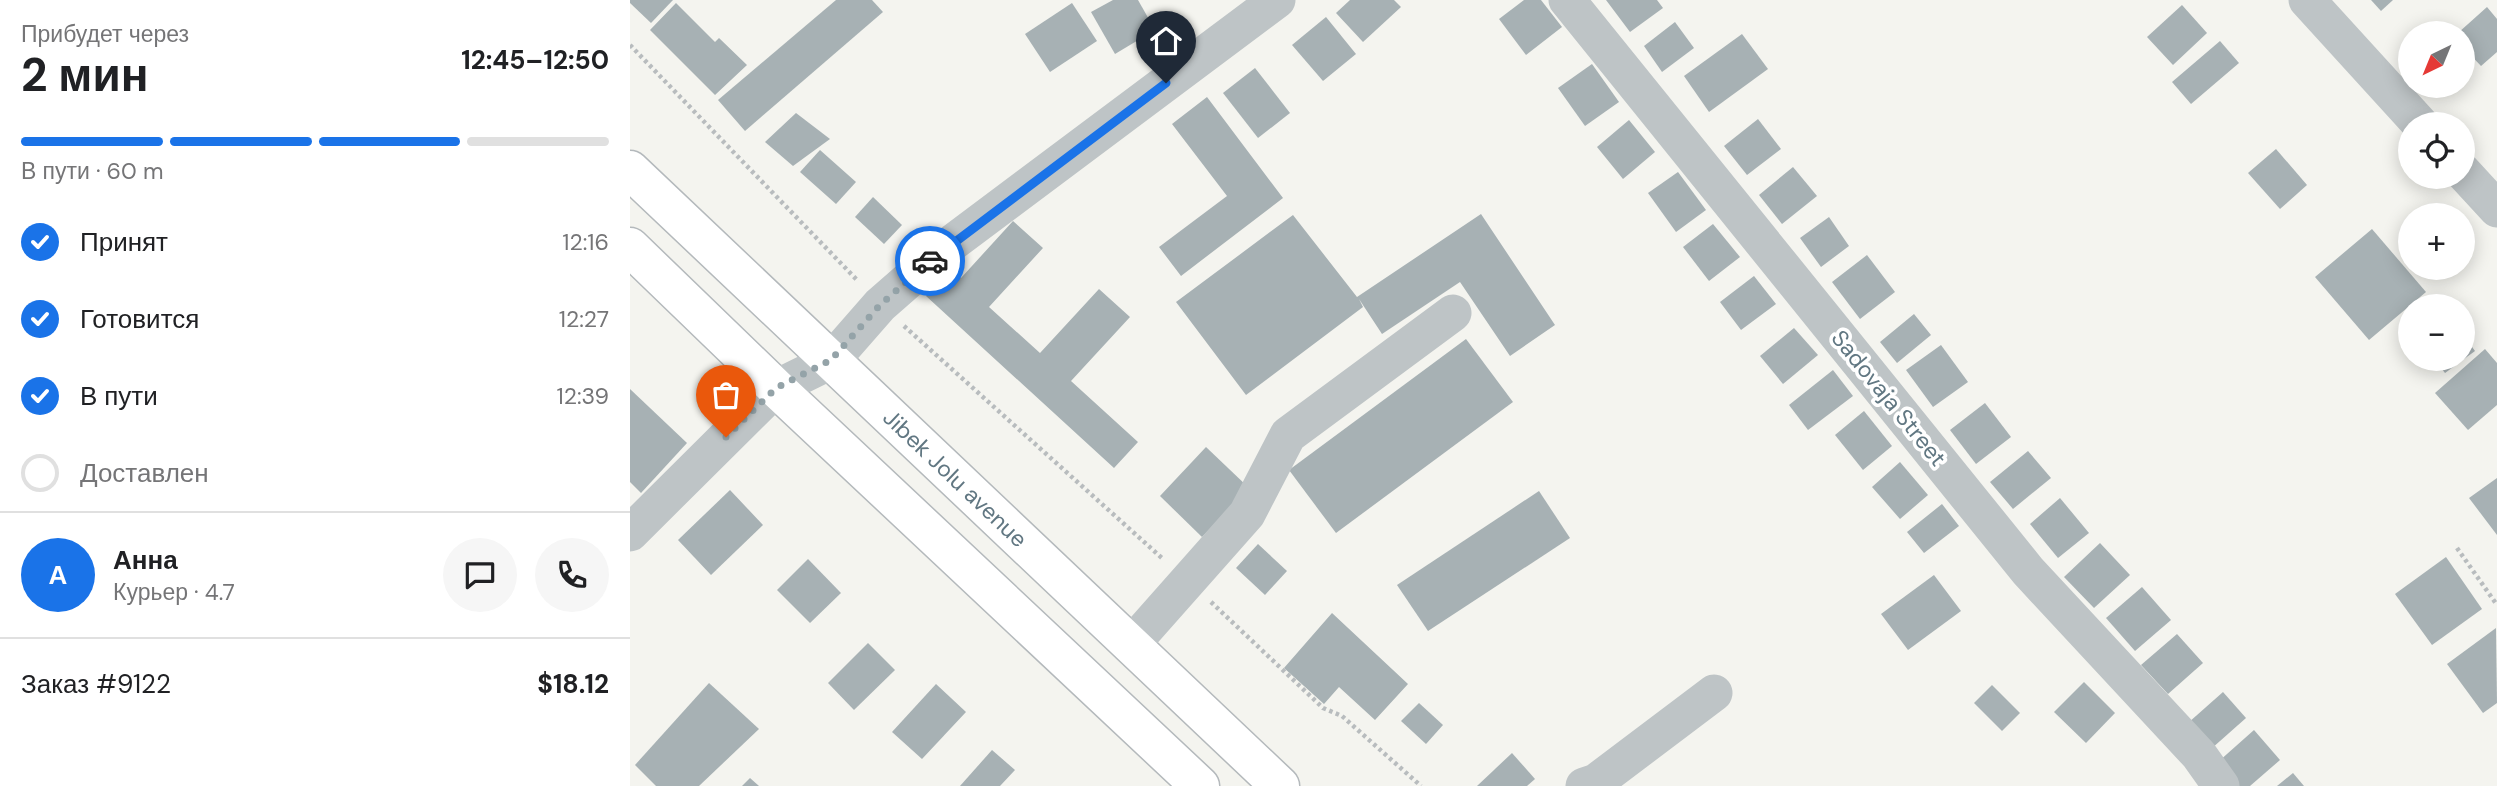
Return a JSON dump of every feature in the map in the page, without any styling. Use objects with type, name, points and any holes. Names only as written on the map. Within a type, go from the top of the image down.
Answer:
[{"type":"main road","name":"Jibek Jolu avenue","points":[[630,170],[1280,786]]},
{"type":"main road","points":[[630,247],[776,388],[1200,786]]},
{"type":"street","points":[[630,533],[776,388],[831,360],[880,305],[944,249],[1277,0]]},
{"type":"street","name":"Sadovaja Street","points":[[1567,0],[2028,571],[2199,755],[2221,786]]},
{"type":"street","points":[[2307,0],[2409,112]]},
{"type":"street","points":[[2475,185],[2497,209]]},
{"type":"street","points":[[1131,645],[1247,514],[1289,435],[1453,313]]},
{"type":"street","points":[[1584,786],[1596,782],[1714,693]]},
{"type":"path","points":[[630,44],[880,305],[1189,582],[1323,708],[1342,716],[1421,786]]},
{"type":"path","points":[[2457,548],[2497,605]]},
{"type":"building","points":[[630,0],[673,0],[651,23]]},
{"type":"building","points":[[836,0],[872,0],[883,12],[745,131],[718,100]]},
{"type":"building","points":[[1113,0],[1138,0],[1155,30],[1115,54],[1091,12]]},
{"type":"building","points":[[1350,0],[1394,0],[1401,7],[1363,42],[1336,13]]},
{"type":"building","points":[[1524,0],[1541,0],[1562,27],[1526,55],[1499,19]]},
{"type":"building","points":[[1606,0],[1657,0],[1663,8],[1630,32]]},
{"type":"building","points":[[2371,0],[2393,0],[2381,11]]},
{"type":"building","points":[[676,3],[715,42],[719,38],[747,65],[715,95],[650,30]]},
{"type":"building","points":[[1072,3],[1097,41],[1050,72],[1025,34]]},
{"type":"building","points":[[2182,5],[2207,33],[2173,65],[2147,37]]},
{"type":"building","points":[[2487,7],[2497,19],[2497,52],[2481,66],[2475,60],[2475,21],[2471,21]]},
{"type":"building","points":[[1326,17],[1356,54],[1323,81],[1292,45]]},
{"type":"building","points":[[1675,22],[1694,48],[1662,72],[1644,46]]},
{"type":"building","points":[[1742,34],[1768,69],[1709,112],[1684,76]]},
{"type":"building","points":[[2220,41],[2239,63],[2191,104],[2172,82]]},
{"type":"building","points":[[1592,64],[1619,102],[1585,126],[1558,88]]},
{"type":"building","points":[[1255,68],[1290,113],[1258,138],[1223,93]]},
{"type":"building","points":[[1207,97],[1283,198],[1181,276],[1159,247],[1227,196],[1172,124]]},
{"type":"building","points":[[796,113],[830,139],[793,166],[765,142]]},
{"type":"building","points":[[1758,119],[1781,149],[1747,175],[1724,146]]},
{"type":"building","points":[[1629,120],[1655,152],[1623,179],[1597,147]]},
{"type":"building","points":[[2276,149],[2307,185],[2280,209],[2248,173]]},
{"type":"building","points":[[820,150],[856,182],[836,204],[800,172]]},
{"type":"building","points":[[1793,167],[1817,196],[1782,224],[1759,195]]},
{"type":"building","points":[[1678,172],[1706,210],[1676,232],[1648,193]]},
{"type":"building","points":[[873,197],[902,225],[884,244],[855,217]]},
{"type":"building","points":[[1481,214],[1555,325],[1510,356],[1460,282],[1382,334],[1359,299],[1363,307],[1246,395],[1176,302],[1293,215],[1357,297]]},
{"type":"building","points":[[1829,217],[1849,246],[1821,267],[1800,238]]},
{"type":"building","points":[[1013,221],[1043,248],[989,307],[1040,353],[1099,289],[1130,317],[1071,381],[1138,442],[1114,468],[926,296],[951,269],[961,278]]},
{"type":"building","points":[[1713,224],[1740,257],[1709,281],[1683,247]]},
{"type":"building","points":[[2372,229],[2398,259],[2398,280],[2416,280],[2426,292],[2398,294],[2398,316],[2369,340],[2315,277]]},
{"type":"building","points":[[1867,255],[1895,292],[1860,319],[1832,282]]},
{"type":"building","points":[[1754,276],[1776,304],[1741,330],[1720,302]]},
{"type":"building","points":[[1914,314],[1931,335],[1897,363],[1880,342]]},
{"type":"building","points":[[1794,328],[1818,355],[1783,384],[1760,356]]},
{"type":"building","points":[[1466,339],[1513,402],[1336,533],[1289,470]]},
{"type":"building","points":[[1941,345],[1968,382],[1933,407],[1906,370]]},
{"type":"building","points":[[2485,349],[2497,363],[2497,405],[2468,430],[2435,393],[2460,371],[2475,371],[2475,358]]},
{"type":"building","points":[[1833,370],[1853,396],[1808,430],[1789,405]]},
{"type":"building","points":[[630,389],[687,443],[641,493],[630,482]]},
{"type":"building","points":[[1985,403],[2011,437],[1976,464],[1950,430]]},
{"type":"building","points":[[1864,411],[1892,446],[1863,470],[1835,435]]},
{"type":"building","points":[[1206,447],[1249,488],[1202,537],[1160,496]]},
{"type":"building","points":[[2028,451],[2051,478],[2013,509],[1990,482]]},
{"type":"building","points":[[1900,462],[1928,495],[1900,519],[1872,487]]},
{"type":"building","points":[[2497,478],[2497,535],[2469,498]]},
{"type":"building","points":[[730,490],[763,525],[711,575],[678,540]]},
{"type":"building","points":[[1539,491],[1570,538],[1428,631],[1397,585]]},
{"type":"building","points":[[2060,498],[2089,533],[2058,558],[2030,524]]},
{"type":"building","points":[[1942,504],[1959,526],[1924,553],[1907,532]]},
{"type":"building","points":[[2100,543],[2130,575],[2094,608],[2064,577]]},
{"type":"building","points":[[1258,544],[1287,571],[1265,595],[1236,568]]},
{"type":"building","points":[[2446,557],[2482,609],[2432,645],[2395,594]]},
{"type":"building","points":[[808,559],[841,593],[810,623],[777,590]]},
{"type":"building","points":[[1934,575],[1961,611],[1908,650],[1881,614]]},
{"type":"building","points":[[2142,587],[2171,620],[2135,651],[2106,618]]},
{"type":"building","points":[[1332,613],[1408,684],[1375,720],[1339,687],[1324,704],[1284,668]]},
{"type":"building","points":[[2496,628],[2497,703],[2483,713],[2447,664]]},
{"type":"building","points":[[2177,634],[2203,663],[2168,694],[2141,665]]},
{"type":"building","points":[[868,643],[895,670],[854,710],[828,683]]},
{"type":"building","points":[[2084,682],[2115,713],[2086,743],[2054,712]]},
{"type":"building","points":[[709,683],[759,729],[699,786],[656,786],[635,765]]},
{"type":"building","points":[[936,684],[966,712],[922,759],[892,732]]},
{"type":"building","points":[[1992,685],[2020,713],[2002,731],[1974,703]]},
{"type":"building","points":[[2223,692],[2246,718],[2211,749],[2188,723]]},
{"type":"building","points":[[1419,703],[1443,725],[1426,744],[1401,721]]},
{"type":"building","points":[[2254,730],[2280,760],[2250,786],[2239,786],[2218,762]]},
{"type":"building","points":[[992,750],[1015,770],[1000,786],[960,786]]},
{"type":"building","points":[[1512,753],[1535,779],[1527,786],[1477,786]]},
{"type":"building","points":[[2293,773],[2304,786],[2277,786]]},
{"type":"building","points":[[750,778],[759,786],[742,786]]},
{"type":"way so far","points":[[726,437],[776,388],[831,360],[880,305],[930,261]]},
{"type":"route","points":[[930,261],[1166,83]]}]
